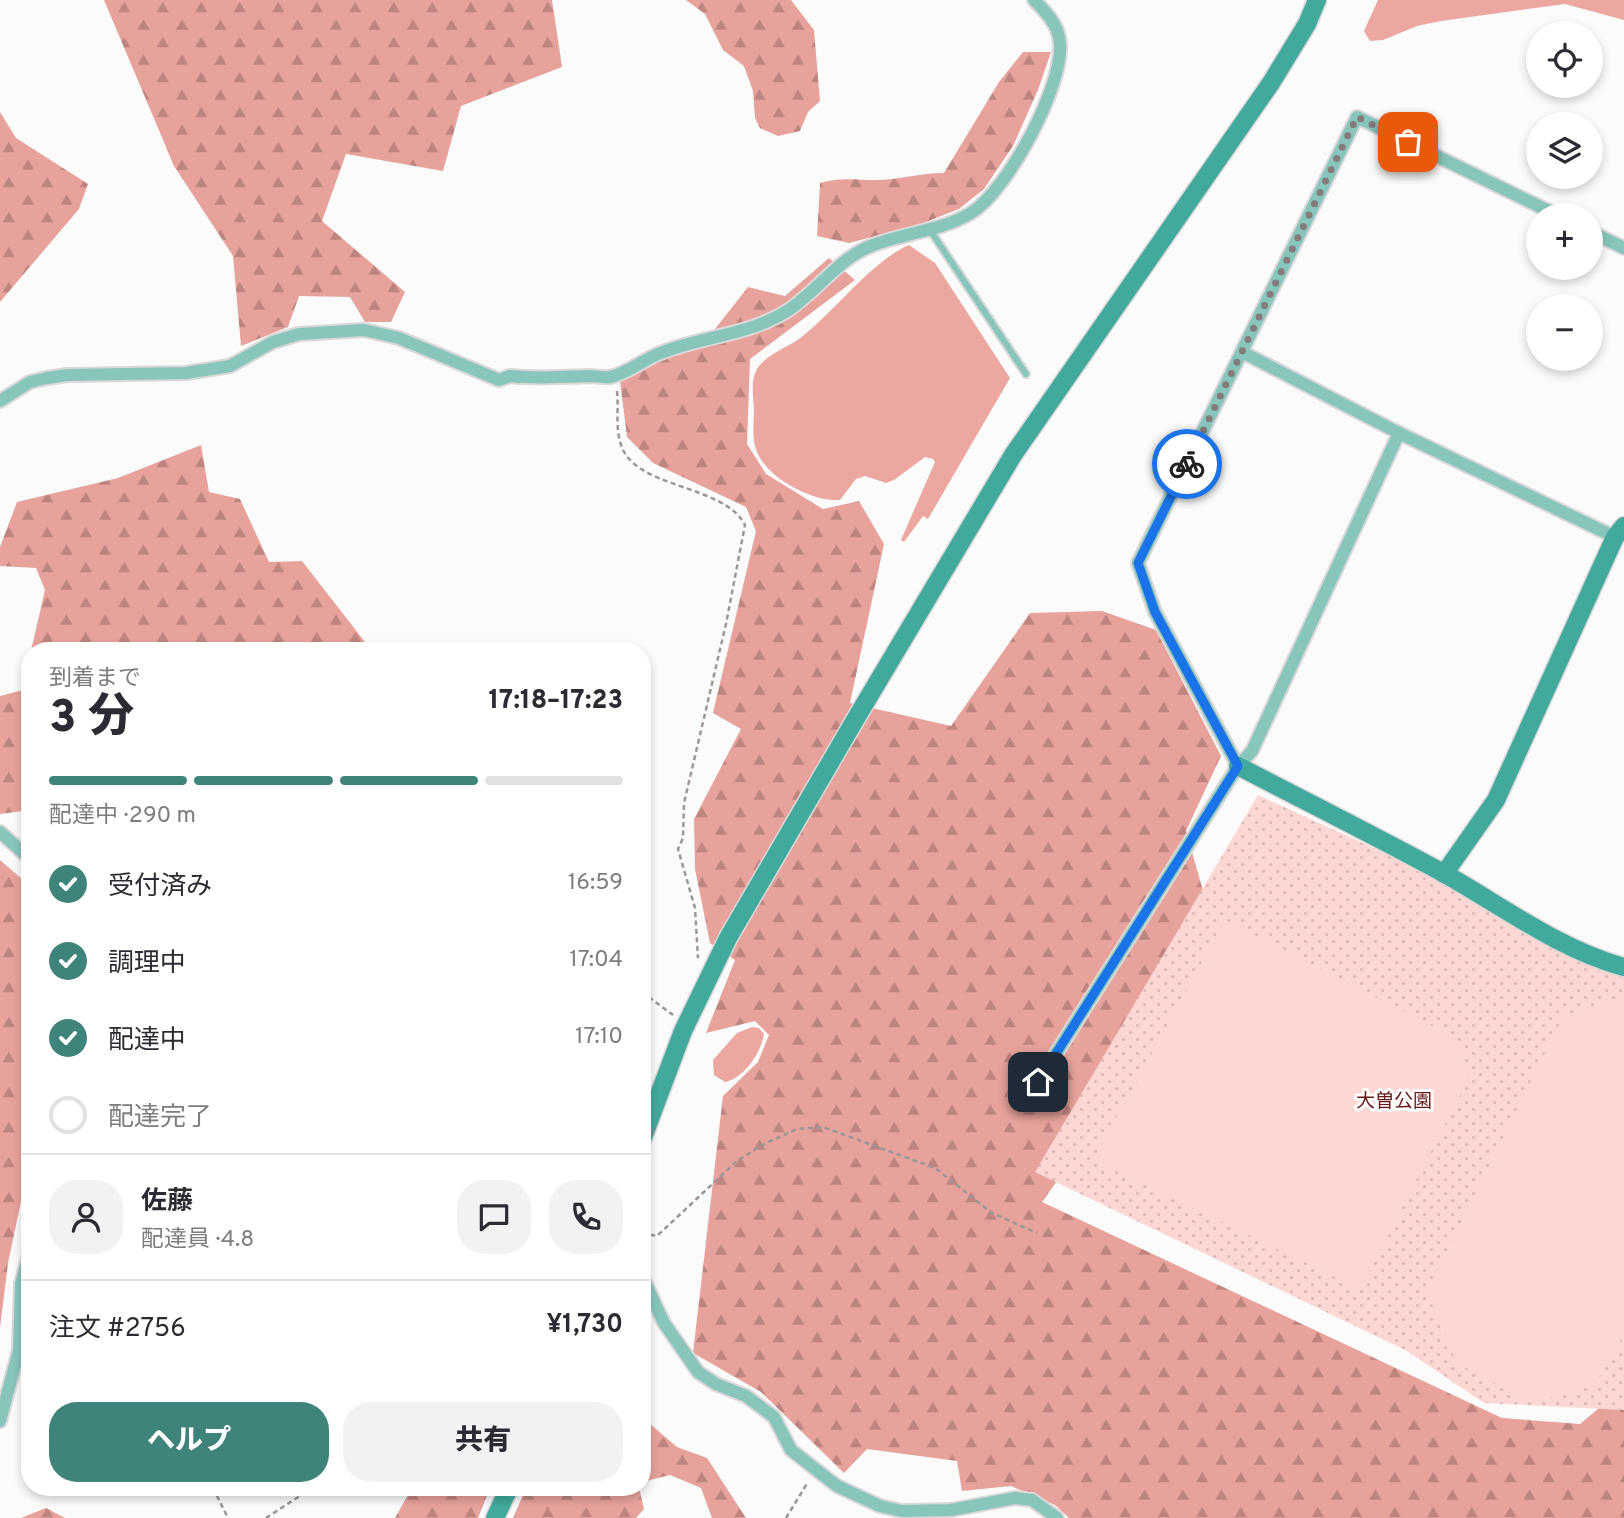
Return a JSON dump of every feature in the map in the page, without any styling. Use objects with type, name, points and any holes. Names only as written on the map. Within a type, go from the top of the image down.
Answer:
[{"type":"street","points":[[0,401],[30,382],[66,375],[186,373],[230,366],[272,342],[299,334],[364,330],[399,338],[499,380],[510,376],[611,377],[667,351],[738,333],[771,319],[798,303],[839,265],[866,248],[967,216],[987,201],[1013,167],[1036,123],[1049,91],[1060,45],[1052,21],[1034,0]]},
{"type":"street","points":[[651,1115],[682,1031],[728,938],[1013,455],[1270,83],[1307,24],[1317,0]]},
{"type":"street","points":[[1533,203],[1357,117],[1138,563],[1155,612],[1238,766],[1444,874],[1573,946],[1624,967]]},
{"type":"street","points":[[1603,238],[1624,248]]},
{"type":"street","points":[[1242,352],[1399,433],[1620,532],[1496,800],[1444,874]]},
{"type":"street","points":[[1038,1082],[1238,766],[1252,751],[1399,433]]},
{"type":"street","points":[[0,832],[21,851]]},
{"type":"street","points":[[0,1421],[19,1350],[21,1284]]},
{"type":"street","points":[[651,1296],[664,1324],[698,1372],[716,1384],[746,1396],[774,1416],[792,1450],[858,1497],[902,1511],[951,1510],[1015,1497],[1032,1500],[1057,1518]]},
{"type":"street","points":[[495,1518],[505,1496]]},
{"type":"lane","points":[[929,228],[1026,374]]},
{"type":"path","points":[[611,377],[619,405],[620,445],[626,456],[644,470],[734,511],[745,525],[729,611],[684,803],[683,838],[678,849],[695,908],[698,960]]},
{"type":"path","points":[[651,999],[673,1015],[678,1005]]},
{"type":"path","points":[[651,1235],[657,1236],[737,1161],[764,1144],[797,1129],[823,1127],[935,1168],[992,1213],[1037,1233]]},
{"type":"path","points":[[786,1518],[816,1469]]},
{"type":"path","points":[[217,1496],[228,1518]]},
{"type":"path","points":[[266,1518],[300,1496]]},
{"type":"green space","points":[[104,0],[552,0],[562,67],[461,106],[443,171],[346,154],[322,221],[405,292],[391,322],[365,322],[350,297],[299,296],[288,327],[241,346],[233,256],[174,166]]},
{"type":"green space","points":[[686,0],[791,0],[814,30],[820,101],[808,112],[800,131],[778,136],[760,128],[755,118],[753,91],[744,66],[723,50],[705,14]]},
{"type":"green space","points":[[1023,52],[1051,52],[1038,90],[1013,146],[984,189],[959,209],[918,225],[849,243],[817,236],[820,183],[841,179],[884,180],[944,173],[999,82]]},
{"type":"green space","points":[[0,112],[16,138],[88,184],[79,209],[0,302]]},
{"type":"green space","points":[[829,258],[855,280],[750,359],[747,444],[766,474],[823,509],[859,501],[884,544],[850,703],[951,726],[1030,613],[1102,611],[1156,630],[1221,756],[1186,831],[1213,926],[1101,1120],[1042,1202],[1502,1418],[1580,1424],[1624,1387],[1624,1518],[1069,1518],[1055,1505],[1011,1486],[962,1491],[957,1461],[867,1449],[844,1473],[761,1392],[693,1353],[723,1096],[758,1062],[769,1035],[755,1021],[706,1033],[735,960],[710,943],[695,869],[694,819],[741,729],[713,713],[756,531],[746,507],[653,463],[627,437],[620,381],[662,360],[700,348],[748,287],[785,296]]},
{"type":"green space","points":[[201,445],[209,492],[240,499],[269,562],[302,561],[365,642],[33,642],[45,590],[36,568],[0,566],[0,547],[17,502],[118,478]]},
{"type":"green space","points":[[21,691],[21,811],[0,814],[0,696]]},
{"type":"green space","name":"大曽公園","points":[[1258,795],[1624,963],[1624,1410],[1484,1403],[1407,1351],[1035,1172]]},
{"type":"green space","points":[[0,860],[21,878],[21,1202],[8,1263],[0,1328]]},
{"type":"green space","points":[[1225,920],[1458,1039],[1469,1078],[1360,1289],[1093,1160]]},
{"type":"green space","points":[[1603,1003],[1624,1003],[1624,1334],[1594,1386],[1531,1403],[1457,1363],[1427,1292],[1562,1018]]},
{"type":"green space","points":[[651,1425],[677,1447],[707,1458],[746,1518],[712,1518],[701,1488],[670,1475],[651,1480]]},
{"type":"green space","points":[[407,1496],[487,1496],[478,1518],[395,1518]]},
{"type":"green space","points":[[523,1496],[641,1496],[644,1509],[636,1518],[513,1518]]},
{"type":"green space","points":[[46,1508],[65,1518],[21,1518]]},
{"type":"shaded area","points":[[1378,0],[1624,0],[1624,20],[1565,4],[1441,21],[1417,26],[1383,40],[1370,41],[1364,31]]},
{"type":"shaded area","points":[[909,245],[935,263],[1010,378],[928,519],[923,516],[904,542],[901,540],[935,462],[933,459],[925,457],[886,483],[865,476],[856,479],[840,500],[815,497],[802,492],[777,477],[759,457],[754,437],[753,386],[756,371],[763,361],[813,328],[866,275]]},
{"type":"shaded area","points":[[752,1027],[759,1028],[764,1034],[759,1049],[745,1070],[725,1082],[714,1075],[713,1060],[737,1033]]},
{"type":"way so far","points":[[1187,464],[1357,117],[1408,142]]},
{"type":"route","points":[[1038,1082],[1238,766],[1155,612],[1138,563],[1187,464]]}]
